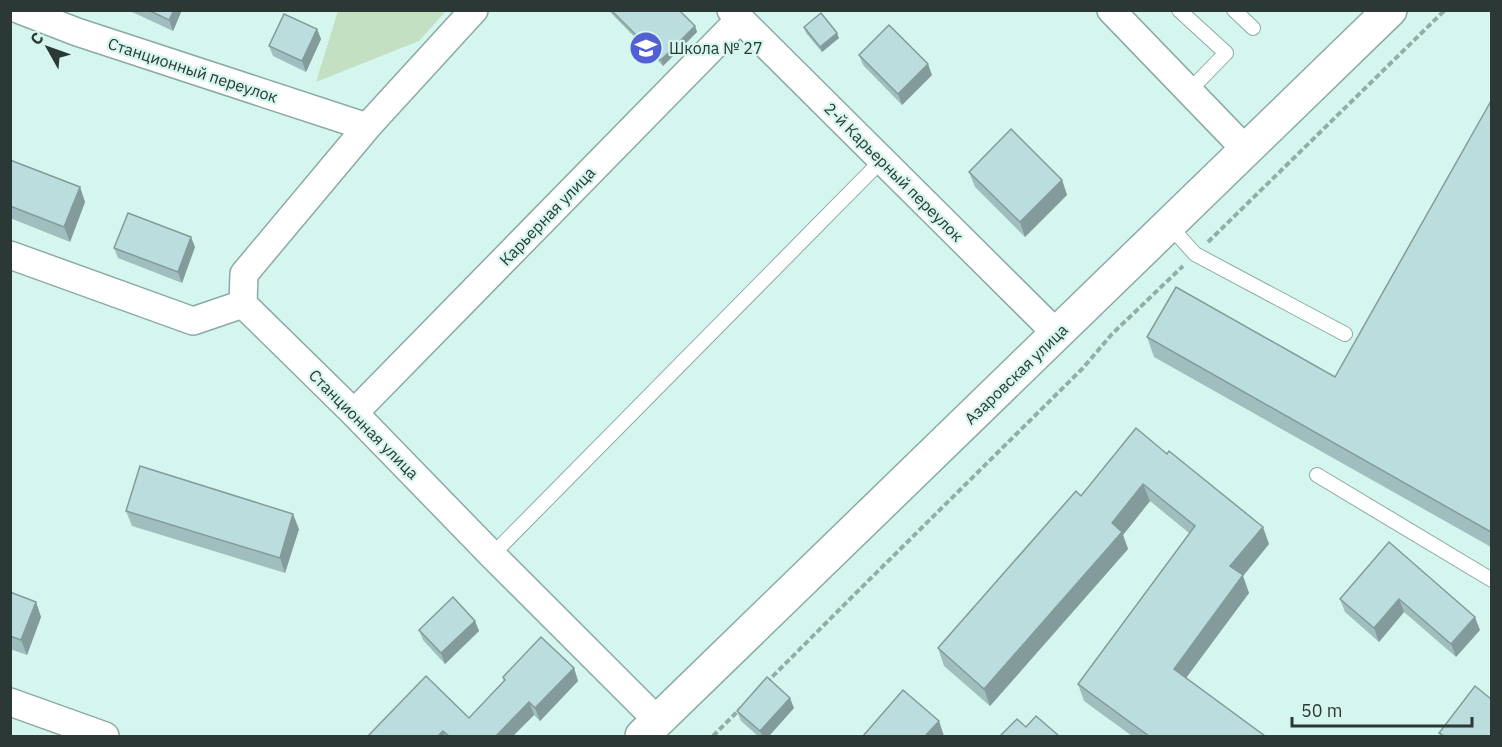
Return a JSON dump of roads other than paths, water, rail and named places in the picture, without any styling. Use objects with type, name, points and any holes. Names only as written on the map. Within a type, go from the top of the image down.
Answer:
[{"type":"street","name":"Станционный переулок","points":[[20,10],[76,32],[367,127]]},
{"type":"street","points":[[10,255],[193,321],[243,304],[244,274],[367,127],[474,10]]},
{"type":"street","points":[[1111,10],[1246,150]]},
{"type":"street","name":"Азаровская улица","points":[[650,729],[1246,150],[1383,13]]},
{"type":"street","name":"2-й Карьерный переулок","points":[[736,15],[1057,334]]},
{"type":"street","name":"Карьерная улица","points":[[354,413],[736,15]]},
{"type":"street","name":"Станционная улица","points":[[243,304],[354,413],[492,555],[650,729]]},
{"type":"street","points":[[10,702],[105,736]]},
{"type":"lane","points":[[1179,10],[1226,53],[1189,91]]},
{"type":"lane","points":[[1234,10],[1253,28]]},
{"type":"lane","points":[[492,555],[882,160]]},
{"type":"lane","points":[[1169,225],[1195,254],[1345,334]]},
{"type":"lane","points":[[1317,475],[1491,580]]},
{"type":"place","name":"Школа № 27","points":[[646,48]]}]
